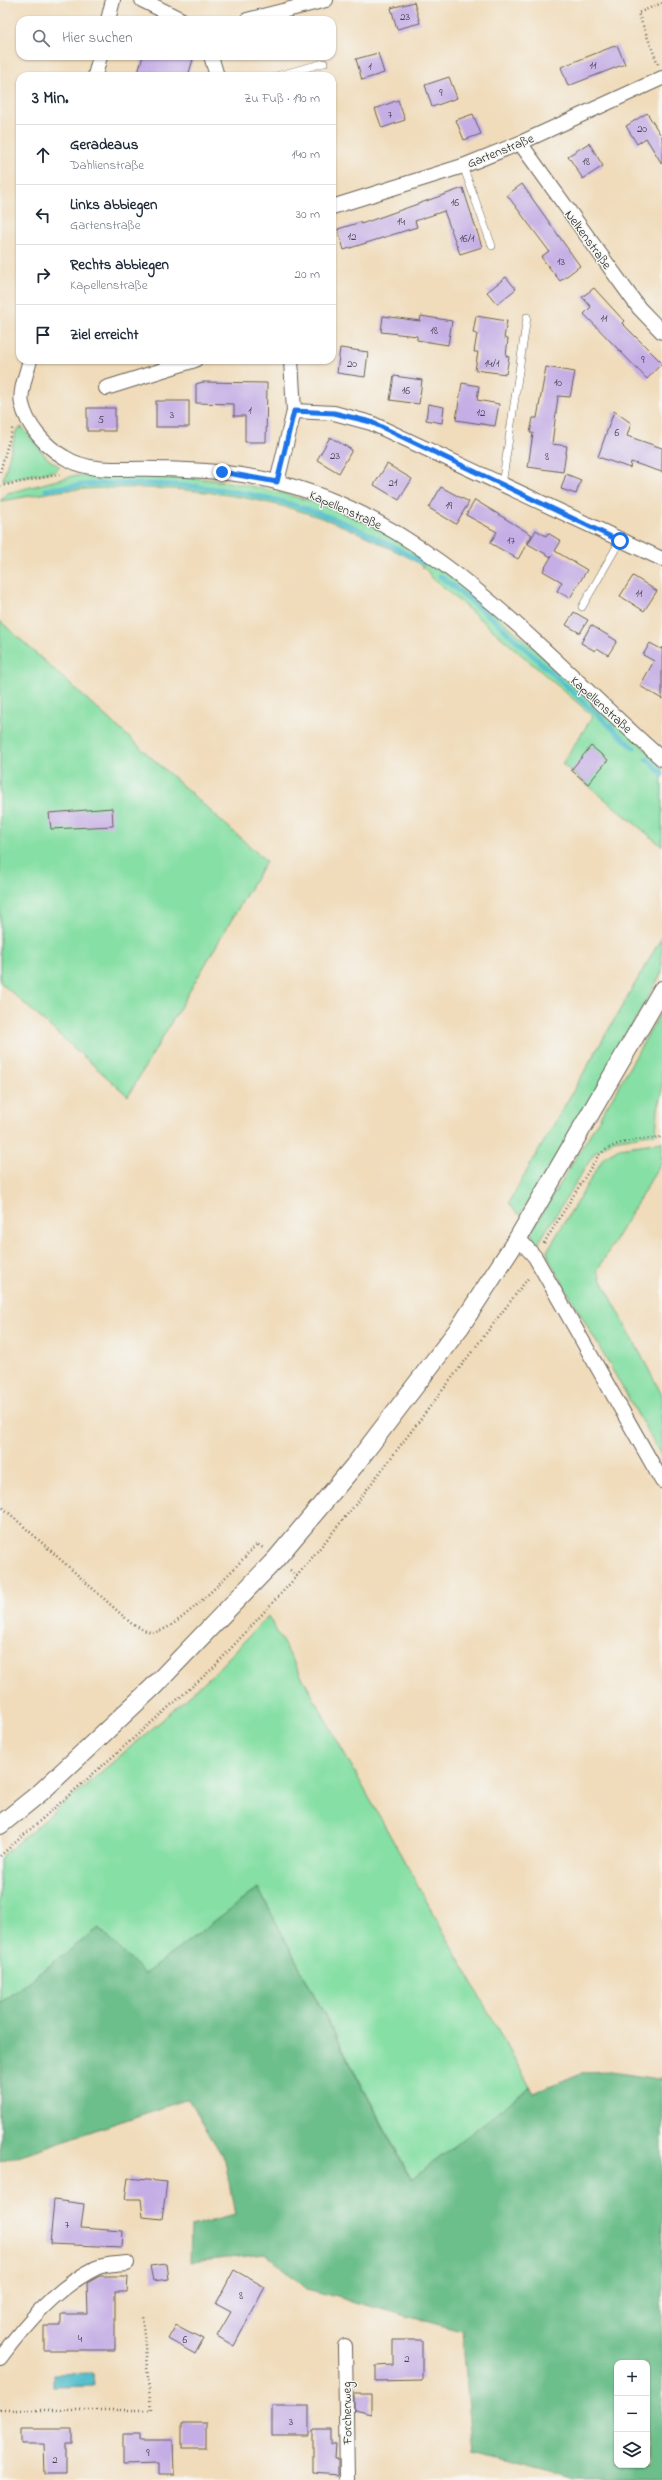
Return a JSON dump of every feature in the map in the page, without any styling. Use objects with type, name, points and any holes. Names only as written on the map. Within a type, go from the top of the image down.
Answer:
[{"type":"street","points":[[109,16],[113,0]]},
{"type":"street","points":[[142,0],[174,16]]},
{"type":"street","points":[[263,16],[326,0]]},
{"type":"street","points":[[97,72],[99,60]]},
{"type":"street","points":[[212,60],[216,72]]},
{"type":"street","name":"Gartenstraße","points":[[336,205],[463,166],[520,143],[661,72]]},
{"type":"street","name":"Nelkenstraße","points":[[520,143],[639,308],[662,332]]},
{"type":"street","points":[[22,403],[29,364]]},
{"type":"street","points":[[106,388],[182,364]]},
{"type":"street","points":[[277,482],[294,411],[291,364]]},
{"type":"street","name":"Kapellenstraße","points":[[22,403],[32,427],[43,441],[64,458],[89,468],[222,472],[277,482],[329,499],[379,522],[439,560],[484,595],[660,751]]},
{"type":"street","points":[[294,411],[334,413],[371,422],[620,541],[662,559]]},
{"type":"street","points":[[0,1825],[41,1792],[153,1687],[276,1559],[354,1466],[460,1327],[518,1238],[662,990]]},
{"type":"street","points":[[518,1238],[535,1257],[662,1481]]},
{"type":"street","points":[[0,2358],[25,2324],[58,2293],[98,2267],[127,2263]]},
{"type":"street","name":"Forchenweg","points":[[345,2346],[347,2480]]},
{"type":"lane","points":[[291,72],[324,63]]},
{"type":"lane","points":[[463,166],[492,246]]},
{"type":"lane","points":[[502,485],[527,317]]},
{"type":"lane","points":[[582,607],[620,541]]},
{"type":"path","points":[[661,72],[638,13],[662,3]]},
{"type":"path","points":[[0,472],[22,403]]},
{"type":"path","points":[[0,486],[89,468]]},
{"type":"path","points":[[0,1856],[212,1669],[297,1576],[355,1505],[483,1335],[528,1280],[535,1257],[598,1156],[608,1147],[621,1142],[662,1138]]},
{"type":"path","points":[[0,1505],[132,1624],[144,1631],[156,1632],[167,1628],[200,1602],[257,1544]]},
{"type":"path","points":[[0,2410],[151,2410],[142,2314]]},
{"type":"green space","points":[[22,427],[47,458],[60,467],[56,471],[3,480],[16,431]]},
{"type":"green space","points":[[143,473],[241,484],[301,498],[361,520],[392,535],[437,564],[662,764],[662,846],[562,764],[593,716],[432,578],[423,567],[410,558],[347,528],[309,514],[270,503],[230,495],[190,490],[109,488],[60,491],[0,501],[8,493],[73,476]]},
{"type":"green space","points":[[0,621],[266,861],[128,1096],[0,982]]},
{"type":"green space","points":[[662,937],[662,972],[593,1096],[520,1215],[514,1210],[509,1202]]},
{"type":"green space","points":[[662,1010],[662,1095],[658,1108],[656,1133],[613,1140],[595,1152],[539,1242],[535,1242],[531,1232],[613,1096]]},
{"type":"green space","points":[[662,1142],[662,1161],[597,1271],[662,1395],[662,1457],[549,1259],[547,1251],[604,1157],[619,1148]]},
{"type":"green space","points":[[268,1616],[530,2087],[412,2180],[258,1888],[145,1974],[99,1928],[0,2003],[0,1858],[161,1721],[214,1673]]},
{"type":"green space","points":[[258,1888],[411,2180],[530,2087],[534,2093],[581,2073],[611,2072],[659,2079],[662,2077],[662,2480],[571,2480],[473,2454],[462,2331],[307,2289],[266,2254],[190,2262],[191,2227],[235,2215],[225,2160],[188,2099],[0,2162],[0,2003],[99,1928],[145,1974]]},
{"type":"water","points":[[93,2373],[94,2386],[53,2387],[53,2374]]},
{"type":"building","points":[[414,2],[420,23],[397,29],[391,8]]},
{"type":"building","points":[[617,45],[625,64],[568,86],[561,67]]},
{"type":"building","points":[[378,53],[384,73],[362,80],[356,59]]},
{"type":"building","points":[[142,60],[193,60],[189,72],[138,72]]},
{"type":"building","points":[[449,77],[457,98],[432,107],[425,85]]},
{"type":"building","points":[[398,100],[405,120],[382,128],[375,109]]},
{"type":"building","points":[[647,113],[662,137],[662,164],[646,138],[637,144],[626,126]]},
{"type":"building","points":[[473,114],[481,134],[464,140],[456,120]]},
{"type":"building","points":[[589,143],[603,166],[583,179],[568,156]]},
{"type":"building","points":[[522,184],[580,266],[560,281],[541,257],[549,251],[507,195]]},
{"type":"building","points":[[463,188],[482,247],[460,254],[444,211],[415,221],[417,227],[344,250],[338,229],[361,222],[361,224]]},
{"type":"building","points":[[506,277],[516,289],[497,304],[487,292]]},
{"type":"building","points":[[594,288],[624,321],[622,323],[662,363],[647,379],[584,314],[591,307],[582,297]]},
{"type":"building","points":[[383,316],[420,321],[421,316],[452,321],[448,345],[417,340],[417,336],[381,332]]},
{"type":"building","points":[[476,316],[507,321],[504,338],[508,339],[506,356],[509,357],[506,374],[475,370],[478,352],[474,352],[477,334],[473,333]]},
{"type":"building","points":[[340,348],[368,352],[365,377],[337,373]]},
{"type":"building","points":[[546,367],[575,372],[570,397],[558,396],[552,444],[567,446],[563,472],[528,467],[533,433],[530,433],[533,418],[537,418]]},
{"type":"building","points":[[394,376],[422,380],[419,404],[390,400]]},
{"type":"building","points":[[203,382],[267,383],[266,442],[245,442],[245,416],[234,416],[234,404],[196,403],[196,384]]},
{"type":"building","points":[[462,383],[479,386],[477,400],[499,404],[495,426],[456,420]]},
{"type":"building","points":[[156,401],[189,401],[189,427],[156,427]]},
{"type":"building","points":[[428,404],[444,407],[442,423],[426,420]]},
{"type":"building","points":[[87,408],[115,408],[115,431],[87,431]]},
{"type":"building","points":[[614,411],[631,423],[627,436],[662,448],[662,472],[631,462],[630,468],[598,457]]},
{"type":"building","points":[[330,437],[352,450],[339,473],[317,460]]},
{"type":"building","points":[[387,464],[412,479],[399,500],[374,485]]},
{"type":"building","points":[[566,474],[581,480],[576,494],[561,489]]},
{"type":"building","points":[[441,487],[469,502],[456,524],[429,508]]},
{"type":"building","points":[[475,500],[532,535],[518,559],[490,543],[497,532],[466,515]]},
{"type":"building","points":[[536,530],[546,536],[548,533],[561,541],[555,551],[587,570],[570,598],[557,591],[562,582],[543,571],[551,557],[528,544]]},
{"type":"building","points":[[633,576],[657,591],[644,611],[620,596]]},
{"type":"building","points":[[574,612],[588,620],[580,633],[566,625]]},
{"type":"building","points":[[591,625],[617,641],[608,655],[597,648],[595,651],[581,643]]},
{"type":"building","points":[[650,643],[661,649],[662,647],[662,699],[640,686],[654,661],[643,655]]},
{"type":"building","points":[[591,746],[608,760],[588,784],[571,770]]},
{"type":"building","points":[[112,808],[113,826],[51,829],[49,813]]},
{"type":"building","points":[[128,2178],[167,2182],[162,2219],[143,2217],[141,2199],[125,2199]]},
{"type":"building","points":[[54,2200],[84,2204],[81,2228],[123,2231],[122,2247],[50,2244]]},
{"type":"building","points":[[167,2264],[169,2279],[153,2281],[150,2266]]},
{"type":"building","points":[[234,2270],[265,2287],[234,2346],[217,2336],[231,2312],[216,2304]]},
{"type":"building","points":[[100,2276],[128,2276],[127,2292],[115,2292],[115,2350],[44,2350],[44,2326],[61,2326],[61,2314],[88,2314],[87,2283]]},
{"type":"building","points":[[176,2325],[203,2339],[195,2354],[168,2339]]},
{"type":"building","points":[[393,2340],[422,2340],[422,2380],[376,2381],[376,2366],[393,2365]]},
{"type":"building","points":[[354,2394],[371,2394],[371,2414],[354,2410]]},
{"type":"building","points":[[272,2406],[309,2406],[309,2435],[272,2435]]},
{"type":"building","points":[[182,2423],[206,2423],[206,2448],[182,2448]]},
{"type":"building","points":[[21,2429],[72,2429],[72,2443],[66,2443],[66,2474],[45,2474],[44,2444],[21,2444]]},
{"type":"building","points":[[313,2430],[331,2430],[331,2444],[336,2444],[335,2458],[338,2458],[338,2475],[313,2473]]},
{"type":"building","points":[[123,2434],[140,2434],[140,2440],[173,2440],[174,2475],[158,2475],[158,2464],[123,2465]]},
{"type":"waterway","points":[[46,490],[98,484],[149,484],[188,486],[258,496],[292,504],[324,515],[356,528],[423,563]]},
{"type":"waterway","points":[[440,576],[492,618],[634,748]]},
{"type":"waterway","points":[[647,759],[662,774]]},
{"type":"route","points":[[222,472],[277,482],[294,411],[334,413],[371,422],[620,541]]}]
